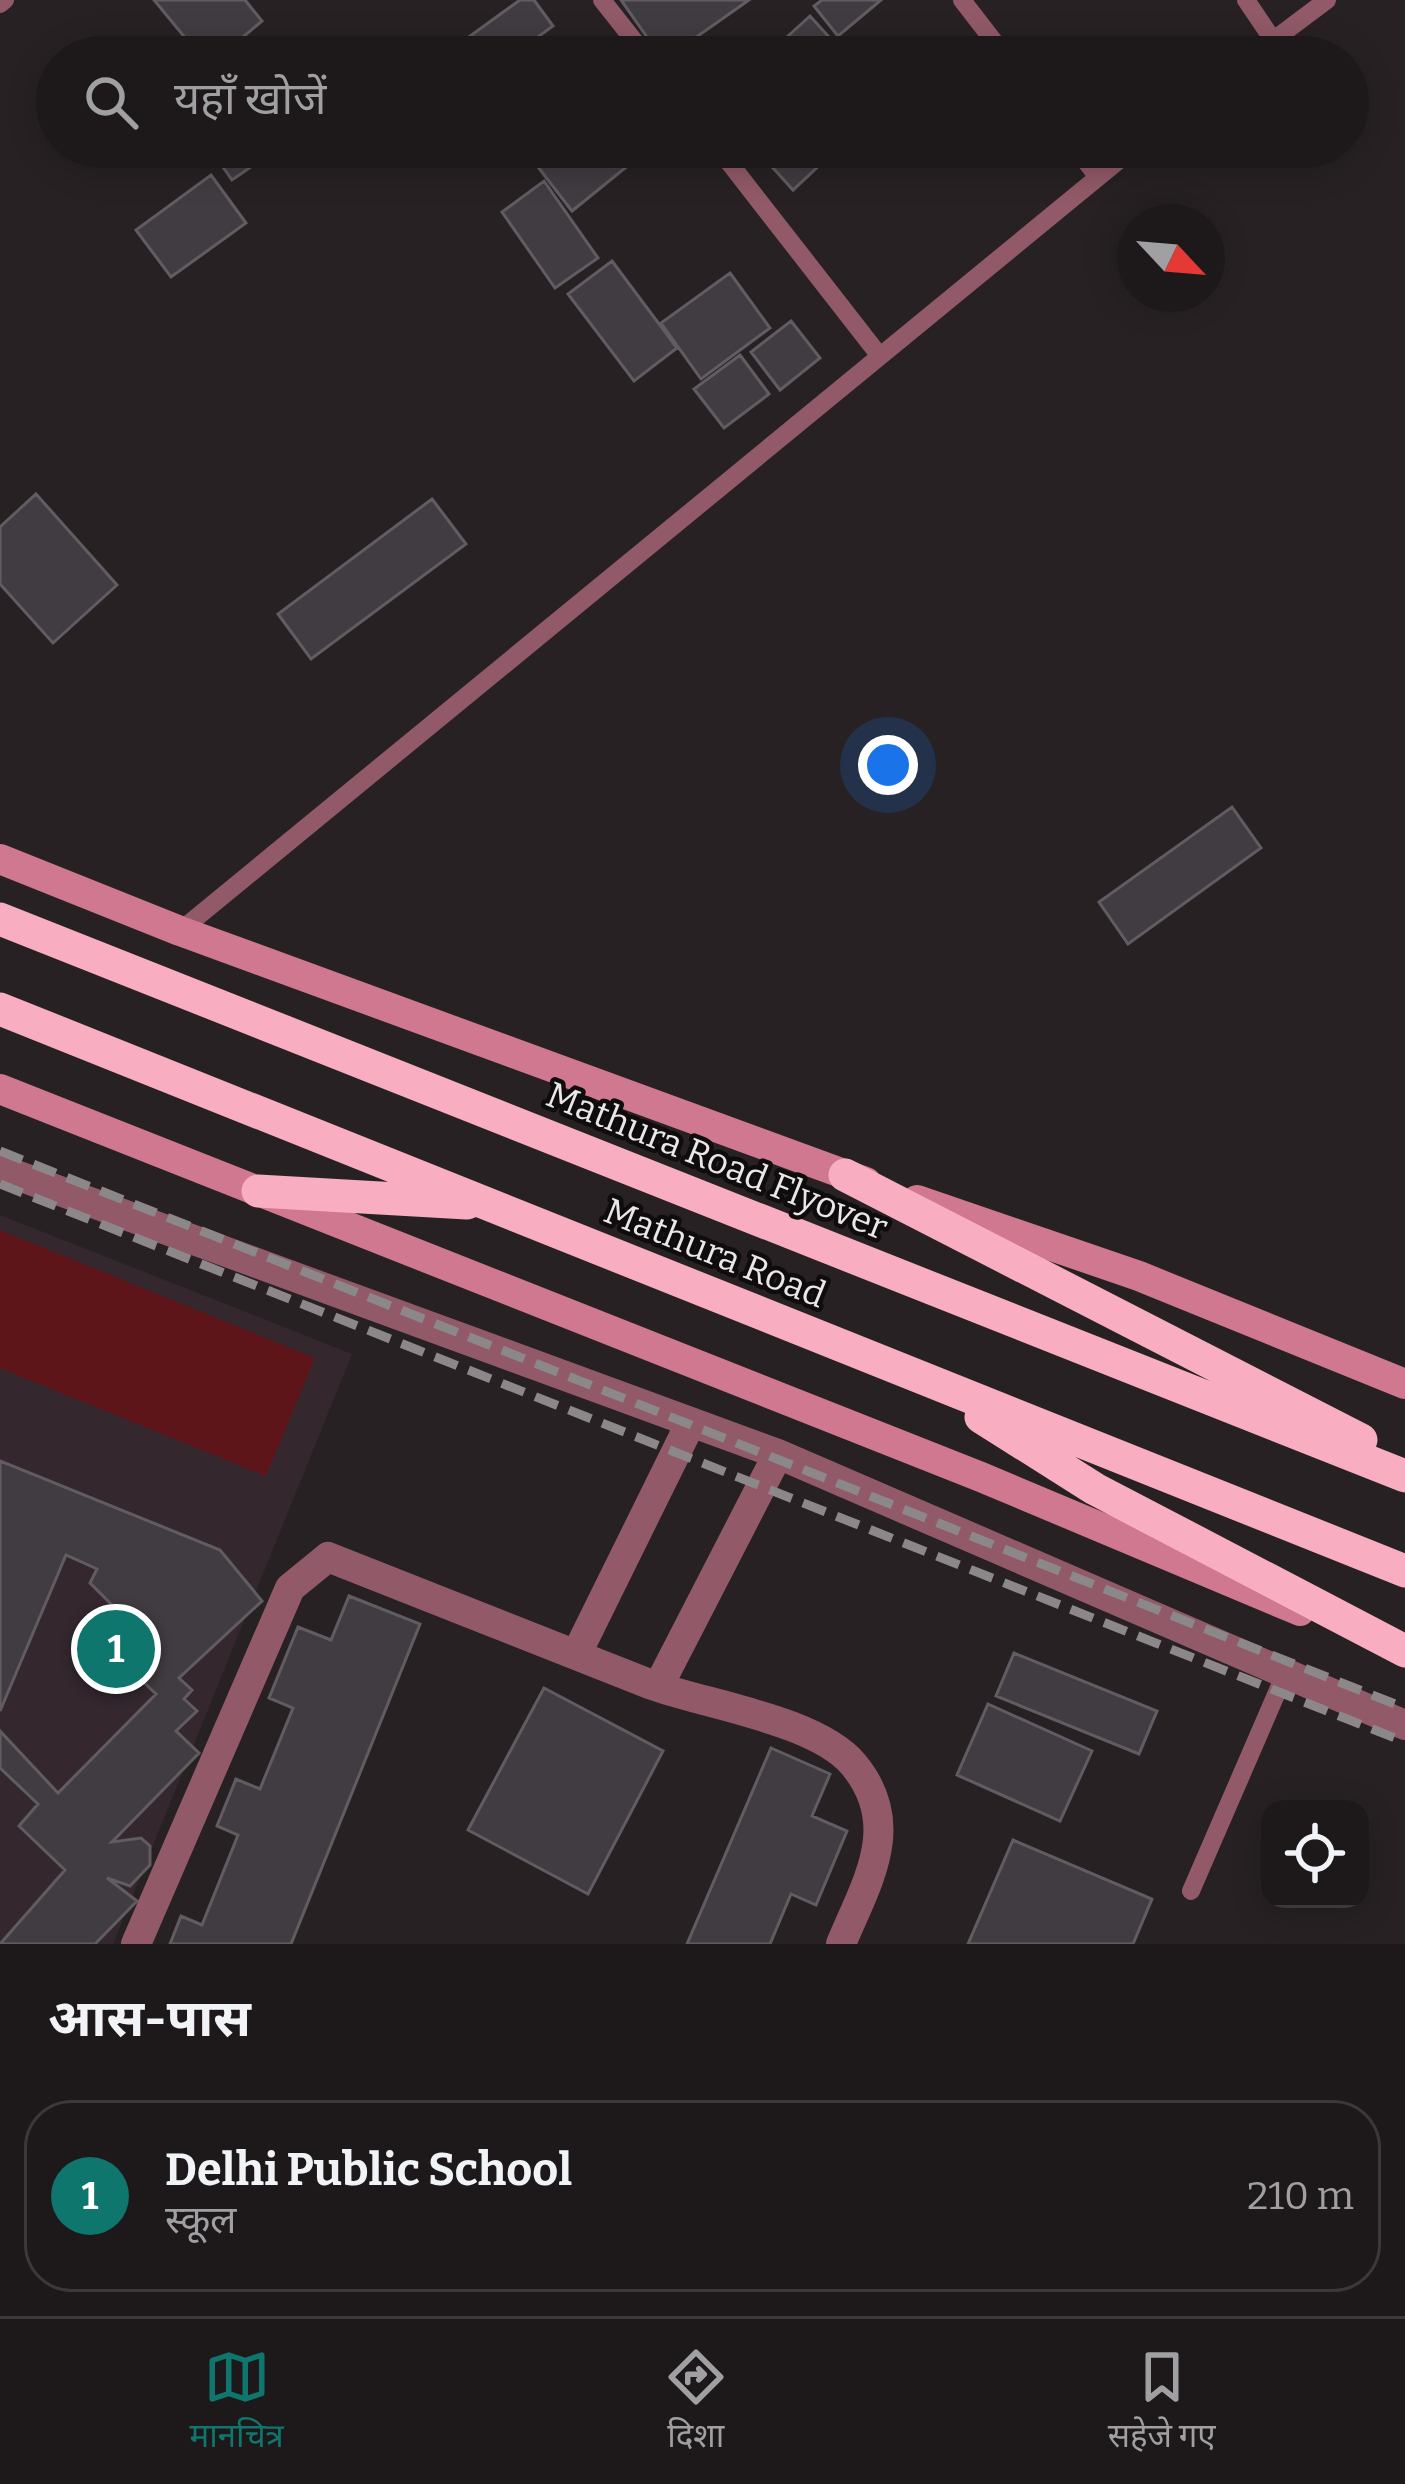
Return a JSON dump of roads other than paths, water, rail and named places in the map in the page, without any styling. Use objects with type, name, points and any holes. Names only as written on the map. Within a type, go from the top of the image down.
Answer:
[{"type":"highway","name":"Mathura Road Flyover","points":[[0,920],[1405,1475]]},
{"type":"highway","points":[[0,1009],[487,1204]]},
{"type":"highway","points":[[845,1175],[1306,1408],[1405,1465]]},
{"type":"highway","points":[[258,1190],[487,1204]]},
{"type":"highway","name":"Mathura Road","points":[[487,1204],[914,1375]]},
{"type":"highway","points":[[914,1375],[1095,1490],[1405,1653]]},
{"type":"highway","points":[[914,1375],[1405,1571]]},
{"type":"main road","points":[[0,860],[180,931],[845,1175],[1139,1276],[1405,1384]]},
{"type":"main road","points":[[0,1088],[981,1478],[1405,1653]]},
{"type":"street","points":[[0,1169],[778,1454],[1405,1726]]},
{"type":"street","points":[[576,1655],[691,1423]]},
{"type":"street","points":[[658,1687],[778,1454]]},
{"type":"street","points":[[136,1944],[290,1588],[328,1557],[658,1687],[807,1733],[853,1763],[873,1798],[882,1844],[842,1944]]},
{"type":"lane","points":[[602,0],[630,36]]},
{"type":"lane","points":[[962,0],[990,36]]},
{"type":"lane","points":[[1246,0],[1271,36]]},
{"type":"lane","points":[[1279,36],[1327,0]]},
{"type":"lane","points":[[733,168],[879,355]]},
{"type":"lane","points":[[1091,168],[1097,176]]},
{"type":"lane","points":[[180,931],[1107,168]]},
{"type":"lane","points":[[1191,1892],[1285,1674]]},
{"type":"railway","points":[[0,1151],[1405,1708]]},
{"type":"railway","points":[[0,1184],[1405,1742]]},
{"type":"place","name":"Delhi Public School","points":[[116,1649]]}]
